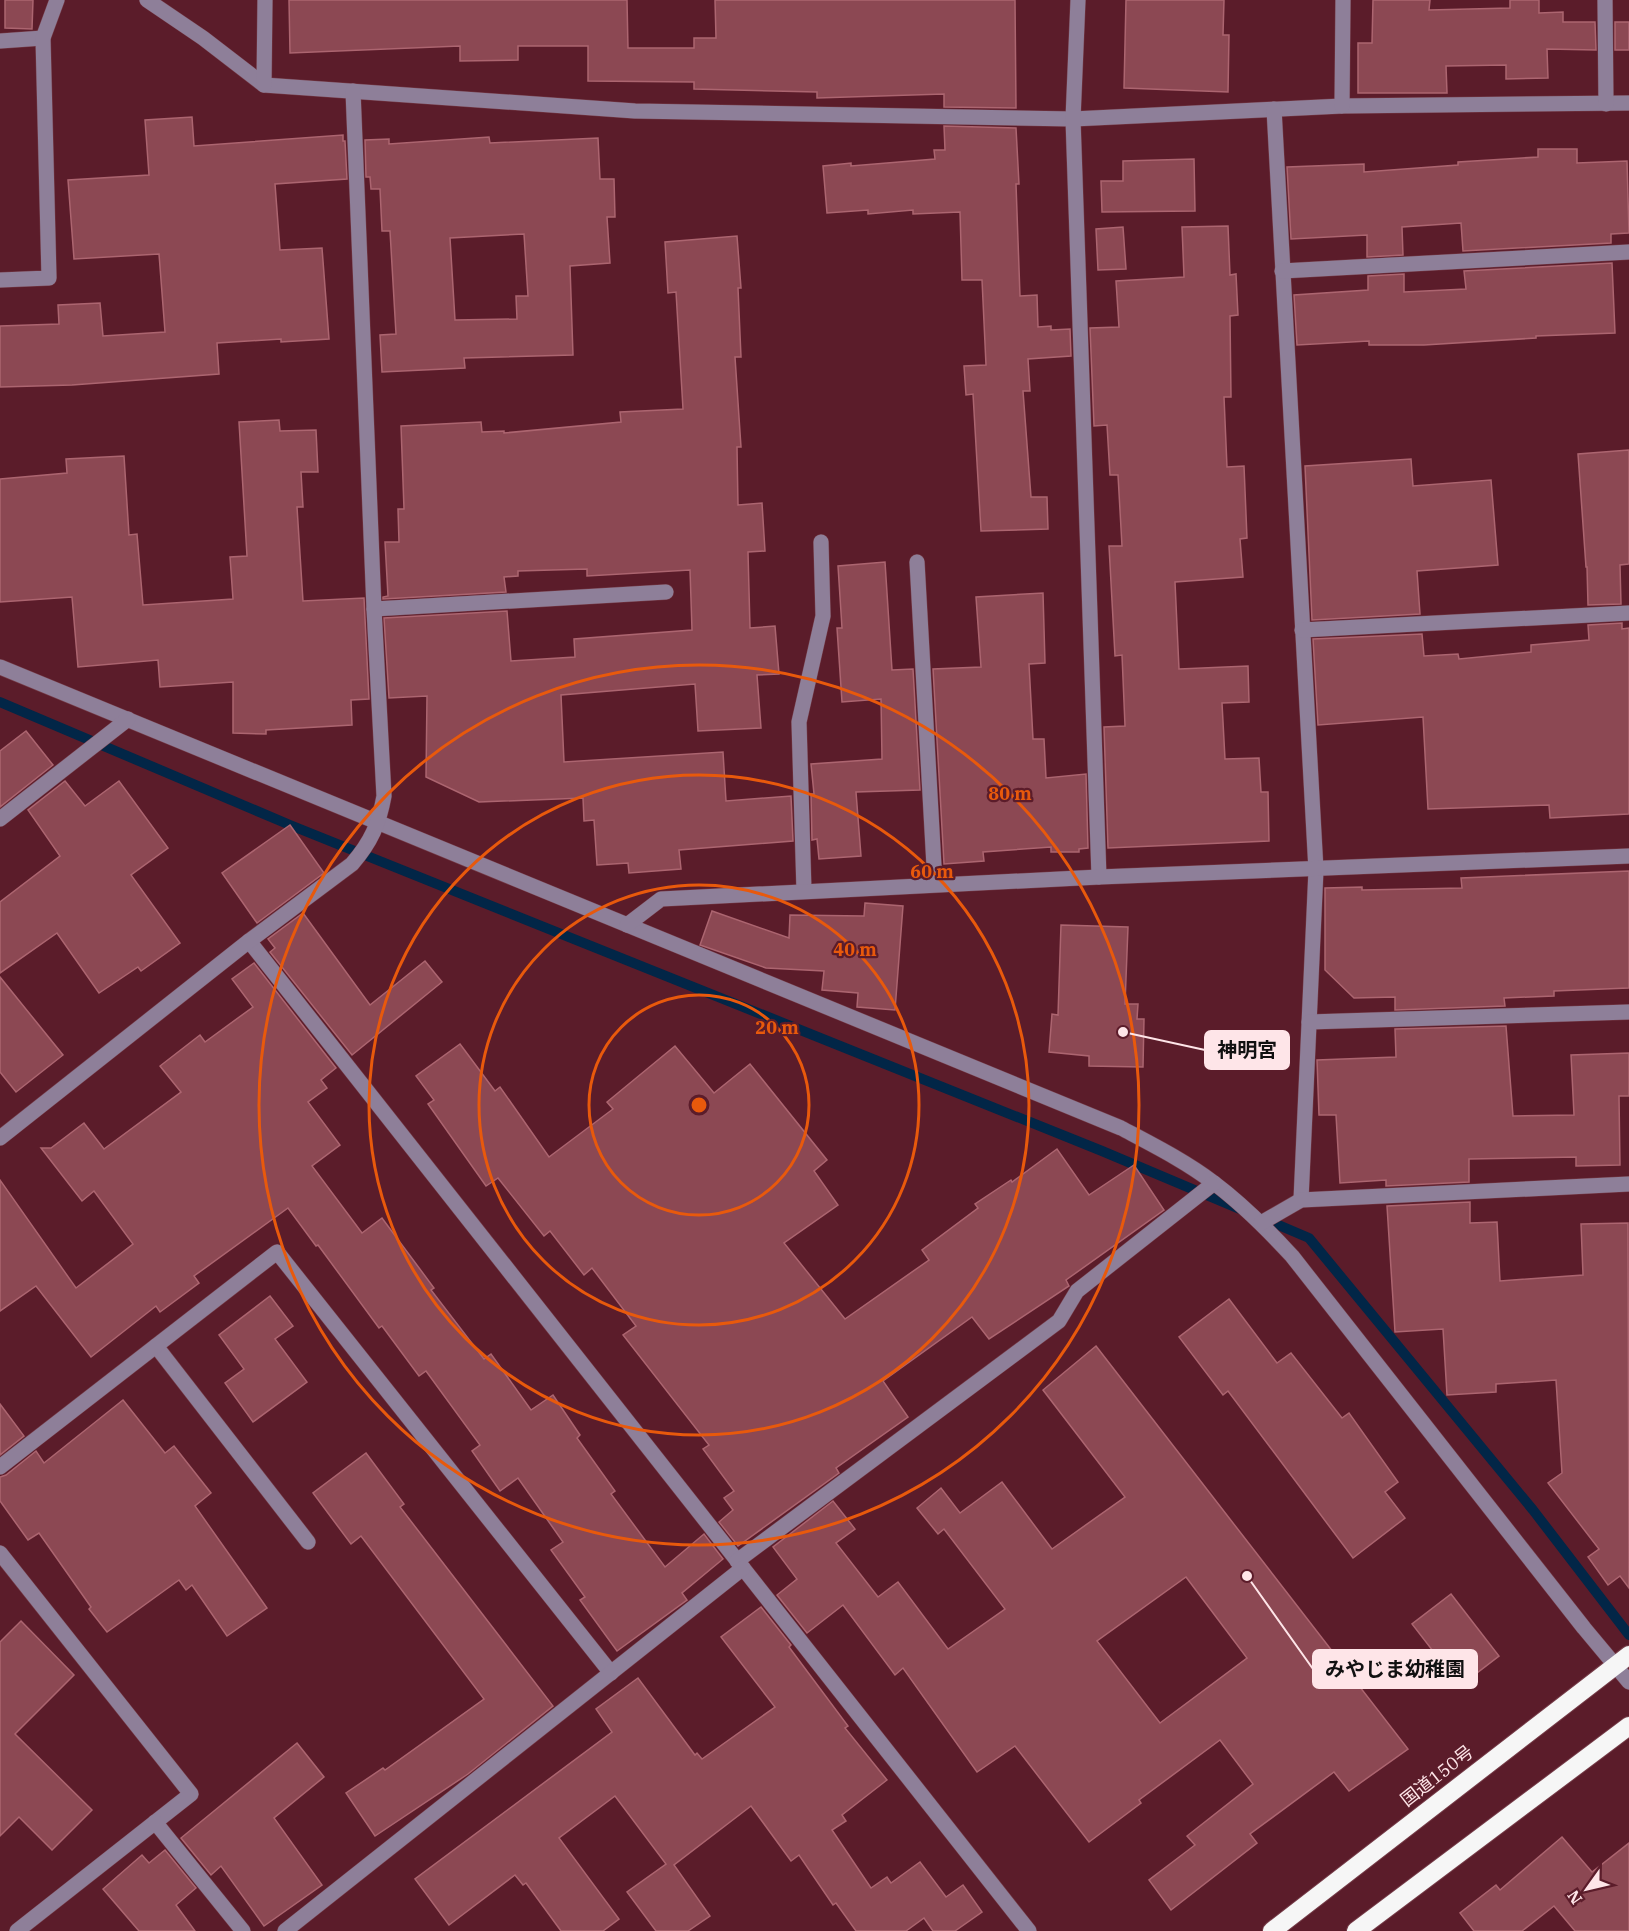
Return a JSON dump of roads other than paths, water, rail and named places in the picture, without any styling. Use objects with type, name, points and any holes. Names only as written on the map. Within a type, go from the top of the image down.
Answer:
[{"type":"highway","name":"国道150号","points":[[1272,1931],[1622,1660]]},
{"type":"highway","points":[[1356,1931],[1629,1726]]},
{"type":"street","points":[[0,280],[49,278],[43,38],[57,0]]},
{"type":"street","points":[[147,0],[203,38],[264,85],[635,111],[1073,118],[1342,106],[1629,103]]},
{"type":"street","points":[[264,85],[265,0]]},
{"type":"street","points":[[1078,0],[1073,118],[1099,877]]},
{"type":"street","points":[[1342,106],[1343,0]]},
{"type":"street","points":[[1605,0],[1606,104]]},
{"type":"street","points":[[0,41],[43,38]]},
{"type":"street","points":[[0,1138],[249,941],[352,864],[379,823],[384,796],[353,91]]},
{"type":"street","points":[[1274,109],[1316,870],[1301,1200]]},
{"type":"street","points":[[1282,271],[1629,252]]},
{"type":"street","points":[[804,891],[799,722],[823,616],[821,542]]},
{"type":"street","points":[[917,562],[935,884]]},
{"type":"street","points":[[374,609],[666,592]]},
{"type":"street","points":[[1302,630],[1629,613]]},
{"type":"street","points":[[0,667],[1121,1128],[1171,1155],[1214,1183],[1261,1223],[1292,1256],[1622,1660],[1629,1682]]},
{"type":"street","points":[[0,819],[128,719]]},
{"type":"street","points":[[627,925],[661,899],[935,884],[1629,856]]},
{"type":"street","points":[[249,941],[1029,1931]]},
{"type":"street","points":[[1309,1022],[1629,1012]]},
{"type":"street","points":[[285,1931],[611,1673],[740,1565],[1059,1321],[1077,1292],[1214,1183]]},
{"type":"street","points":[[1261,1223],[1301,1200],[1629,1184]]},
{"type":"street","points":[[0,1467],[277,1252],[611,1673]]},
{"type":"street","points":[[156,1346],[308,1542]]},
{"type":"street","points":[[0,1553],[191,1794],[17,1931]]},
{"type":"street","points":[[155,1822],[243,1931]]},
{"type":"waterway","points":[[0,702],[290,825],[1102,1151],[1242,1210]]},
{"type":"waterway","points":[[1262,1218],[1309,1238],[1533,1510],[1629,1635]]},
{"type":"place","name":"神明宮","points":[[1123,1032]]},
{"type":"place","name":"みやじま幼稚園","points":[[1247,1576]]}]
